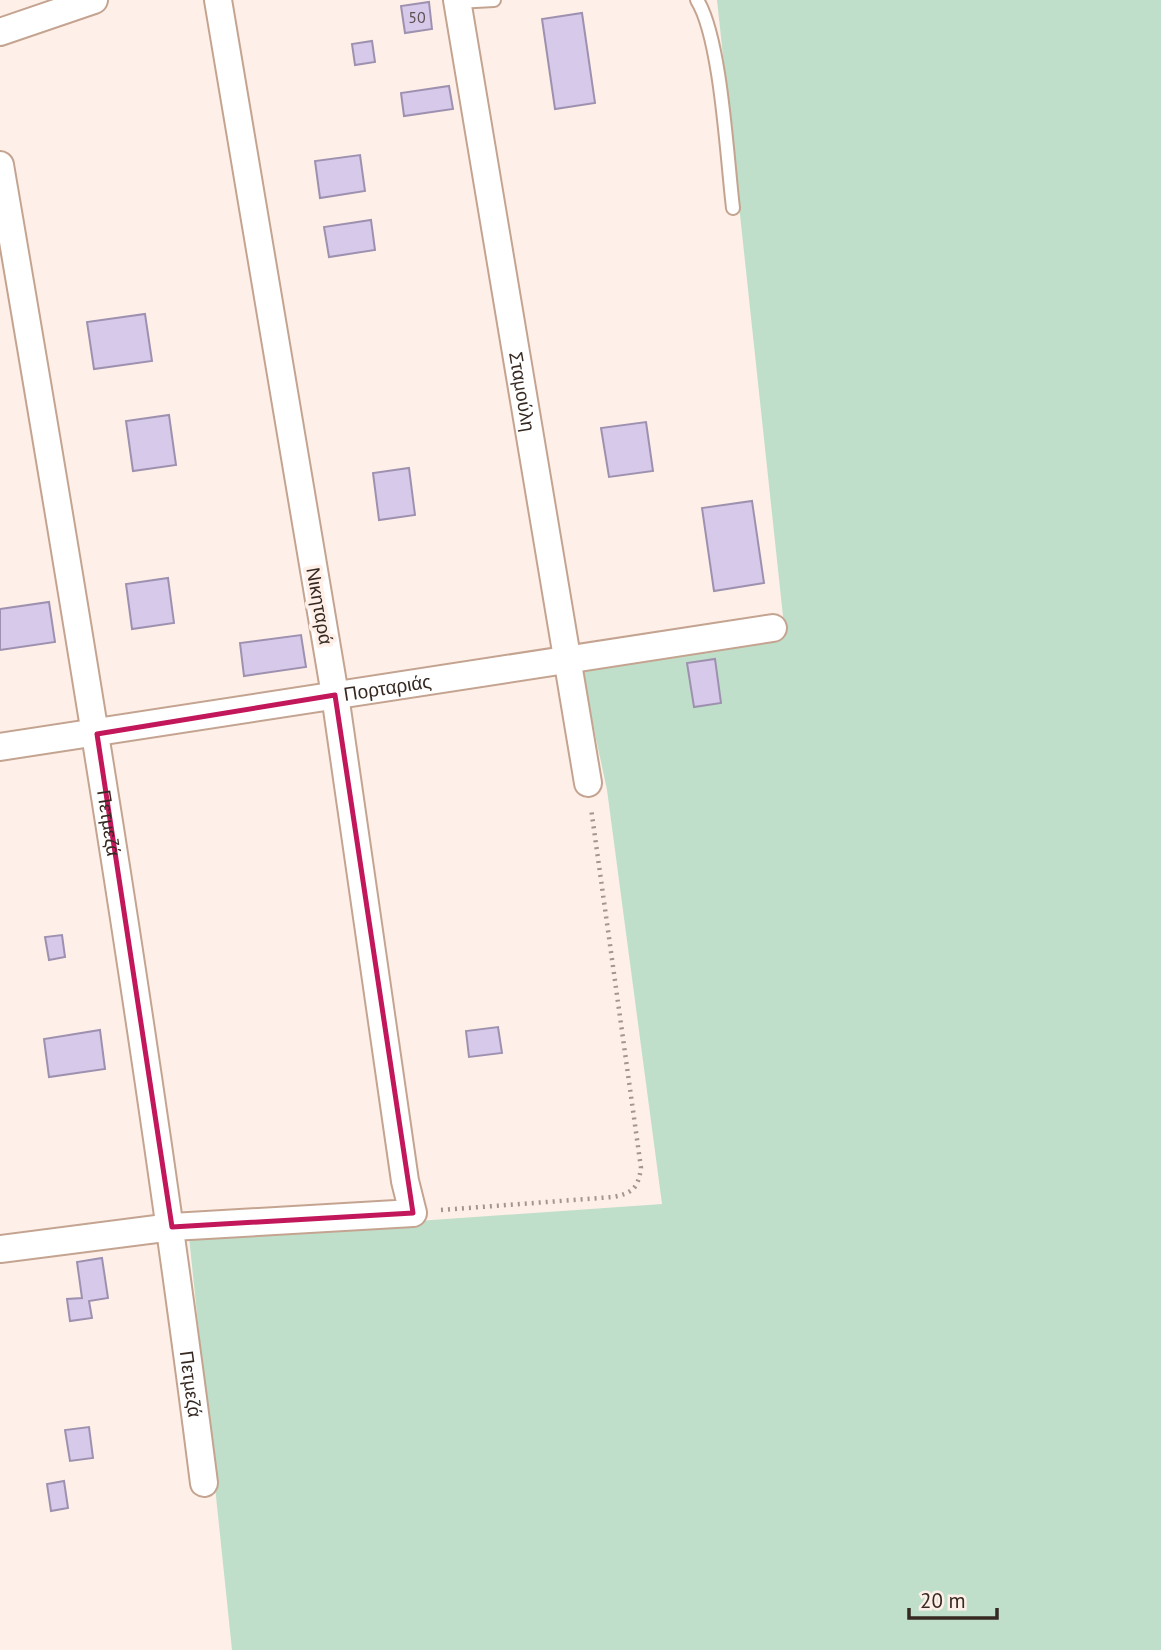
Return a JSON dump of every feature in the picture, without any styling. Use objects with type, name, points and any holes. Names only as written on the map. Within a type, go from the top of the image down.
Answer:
[{"type":"street","points":[[0,32],[94,0]]},
{"type":"street","name":"Νικηταρά","points":[[218,0],[335,695],[405,1181],[413,1213]]},
{"type":"street","name":"Σταμούλη","points":[[457,1],[588,783]]},
{"type":"street","name":"Πετμεζά","points":[[0,165],[97,734],[172,1227],[204,1483]]},
{"type":"street","name":"Πορταριάς","points":[[0,747],[97,734],[565,658],[774,628]]},
{"type":"street","points":[[0,1249],[172,1227],[413,1213]]},
{"type":"lane","points":[[457,1],[494,0]]},
{"type":"lane","points":[[697,0],[708,31],[719,89],[733,208]]},
{"type":"path","points":[[413,1213],[613,1197],[629,1194],[639,1185],[641,1168],[588,783]]},
{"type":"highlighted area","points":[[335,695],[413,1213],[172,1227],[97,734]]},
{"type":"green space","points":[[717,0],[1161,0],[1161,1650],[232,1650],[189,1237],[662,1204],[607,790],[580,664],[785,635]]},
{"type":"building","points":[[429,2],[432,29],[405,33],[401,6]]},
{"type":"building","points":[[582,13],[595,103],[555,109],[542,19]]},
{"type":"building","points":[[372,41],[375,62],[355,65],[352,44]]},
{"type":"building","points":[[449,86],[453,109],[404,116],[401,93]]},
{"type":"building","points":[[360,155],[365,191],[320,198],[315,161]]},
{"type":"building","points":[[371,220],[375,250],[329,257],[324,227]]},
{"type":"building","points":[[145,314],[152,361],[94,369],[87,322]]},
{"type":"building","points":[[169,415],[176,465],[133,471],[126,421]]},
{"type":"building","points":[[646,422],[653,471],[609,477],[601,428]]},
{"type":"building","points":[[409,468],[415,515],[379,520],[373,473]]},
{"type":"building","points":[[752,501],[764,583],[714,591],[702,508]]},
{"type":"building","points":[[168,578],[174,623],[132,629],[126,584]]},
{"type":"building","points":[[49,602],[55,642],[0,650],[0,609]]},
{"type":"building","points":[[301,635],[306,667],[244,676],[240,643]]},
{"type":"building","points":[[715,659],[721,703],[694,707],[687,663]]},
{"type":"building","points":[[62,935],[65,957],[49,960],[45,937]]},
{"type":"building","points":[[498,1027],[502,1053],[469,1057],[466,1031]]},
{"type":"building","points":[[100,1030],[105,1069],[49,1077],[44,1039]]},
{"type":"building","points":[[102,1258],[108,1298],[89,1301],[92,1318],[70,1321],[67,1299],[82,1298],[77,1262]]},
{"type":"building","points":[[89,1427],[93,1458],[70,1461],[65,1430]]},
{"type":"building","points":[[64,1481],[68,1508],[51,1511],[47,1484]]}]
